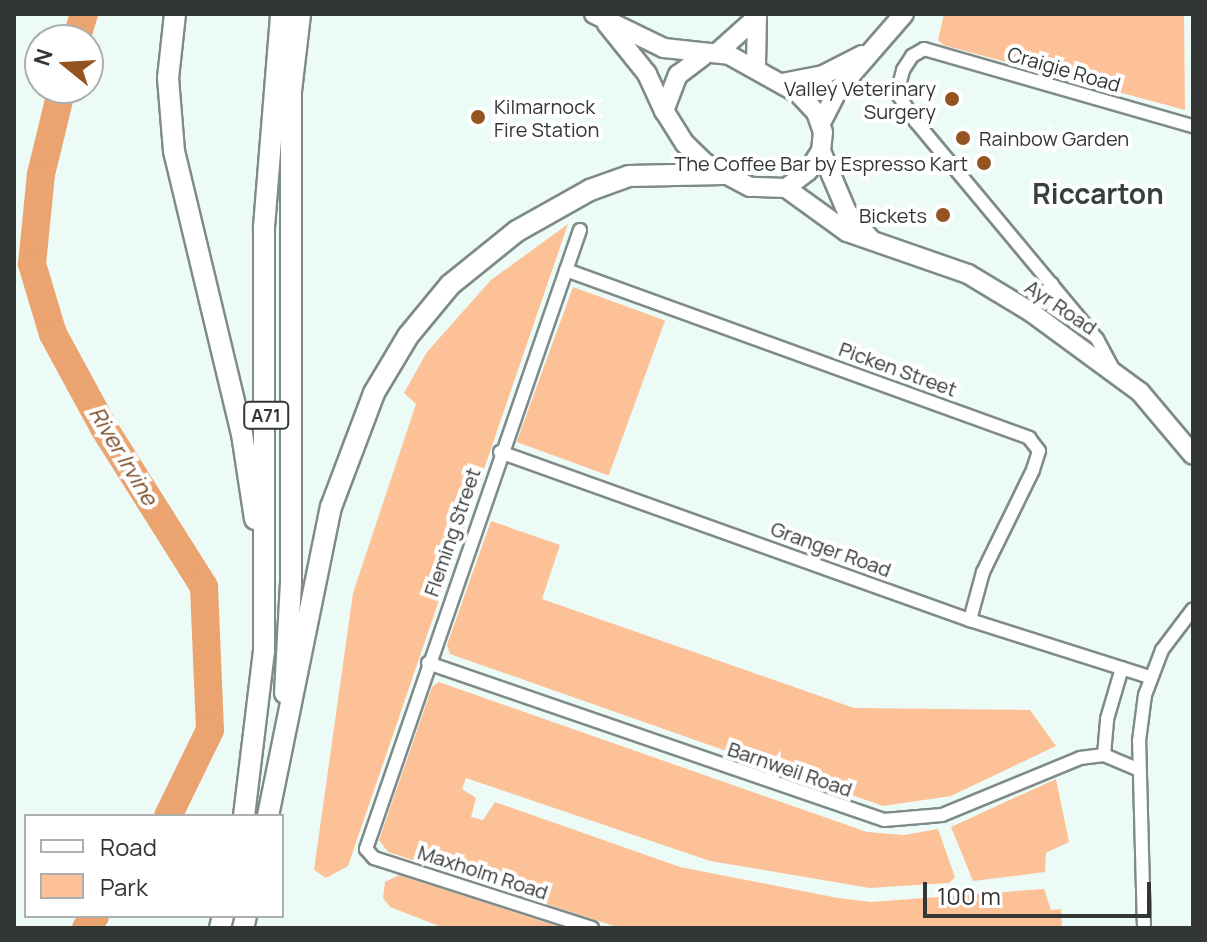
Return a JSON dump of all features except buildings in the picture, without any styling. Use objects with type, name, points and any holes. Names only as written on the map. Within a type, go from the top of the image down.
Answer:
[{"type":"main road","points":[[175,14],[168,78],[174,151],[251,485],[264,651]]},
{"type":"main road","name":"A71","points":[[244,814],[264,651],[264,227],[281,14]]},
{"type":"main road","name":"A71","points":[[268,814],[285,688],[291,583],[290,136],[300,14]]},
{"type":"main road","points":[[873,242],[847,212],[821,151],[821,123],[837,91],[904,14]]},
{"type":"main road","points":[[664,111],[678,75],[710,55],[757,15]]},
{"type":"main road","points":[[756,66],[757,15]]},
{"type":"main road","points":[[600,18],[664,48],[756,66],[807,101],[821,123]]},
{"type":"main road","points":[[600,18],[647,74],[664,111],[685,144],[723,174],[750,187],[786,188],[808,171],[821,151]]},
{"type":"main road","points":[[782,83],[823,75],[871,50]]},
{"type":"main road","points":[[268,814],[331,507],[374,393],[408,336],[450,285],[517,231],[590,190],[629,176],[723,174]]},
{"type":"main road","name":"Ayr Road","points":[[786,188],[847,232],[968,274],[1031,312],[1112,367],[1140,392],[1193,455]]},
{"type":"street","name":"Craigie Road","points":[[1052,284],[897,93],[903,70],[912,56],[924,49],[1193,126]]},
{"type":"street","name":"Fleming Street","points":[[366,849],[500,452],[580,230]]},
{"type":"street","name":"Picken Street","points":[[566,270],[1029,438],[1039,451],[1033,470],[983,572],[970,620]]},
{"type":"street","points":[[1031,312],[1052,284],[1112,367]]},
{"type":"street","name":"Granger Road","points":[[500,452],[970,620],[1150,677]]},
{"type":"street","points":[[1144,928],[1139,770],[1150,677],[1183,617],[1193,609]]},
{"type":"street","name":"Barnweil Road","points":[[428,663],[884,820],[942,815],[1080,758],[1104,755]]},
{"type":"street","points":[[1122,668],[1107,719],[1104,755],[1139,770]]},
{"type":"street","name":"Maxholm Road","points":[[366,849],[374,858],[592,928]]},
{"type":"green space","points":[[944,14],[1184,14],[1185,110],[943,45],[938,40]]},
{"type":"green space","points":[[568,224],[348,866],[326,878],[314,870],[353,593],[416,404],[404,393],[427,352],[491,280]]},
{"type":"green space","points":[[573,287],[665,321],[609,476],[517,442]]},
{"type":"green space","points":[[491,521],[560,545],[542,599],[854,708],[1030,710],[1056,746],[951,796],[883,806],[450,654],[447,645]]},
{"type":"green space","points":[[439,682],[867,832],[904,835],[938,829],[955,877],[949,883],[870,888],[710,861],[466,778],[462,789],[476,798],[471,817],[483,820],[495,802],[680,867],[838,898],[871,902],[1044,889],[1051,910],[1061,909],[1062,928],[620,928],[388,852],[379,840],[432,687]]},
{"type":"green space","points":[[1056,779],[1069,842],[1046,853],[1045,872],[973,881],[951,827]]},
{"type":"green space","points":[[399,875],[563,928],[444,928],[390,907],[383,898],[385,882]]},
{"type":"waterway","name":"River Irvine","points":[[81,24],[84,14]]},
{"type":"waterway","name":"River Irvine","points":[[58,104],[41,174],[32,264],[53,334],[104,428],[204,587],[210,730],[169,814]]},
{"type":"waterway","name":"River Irvine","points":[[86,928],[94,918]]},
{"type":"place","name":"Valley Veterinary Surgery","points":[[952,99]]},
{"type":"place","name":"Kilmarnock Fire Station","points":[[478,117]]},
{"type":"place","name":"Rainbow Garden","points":[[963,138]]},
{"type":"place","name":"The Coffee Bar by Espresso Kart","points":[[984,163]]},
{"type":"place","name":"Bickets","points":[[943,215]]},
{"type":"district","name":"Riccarton","points":[[1098,193]]}]
